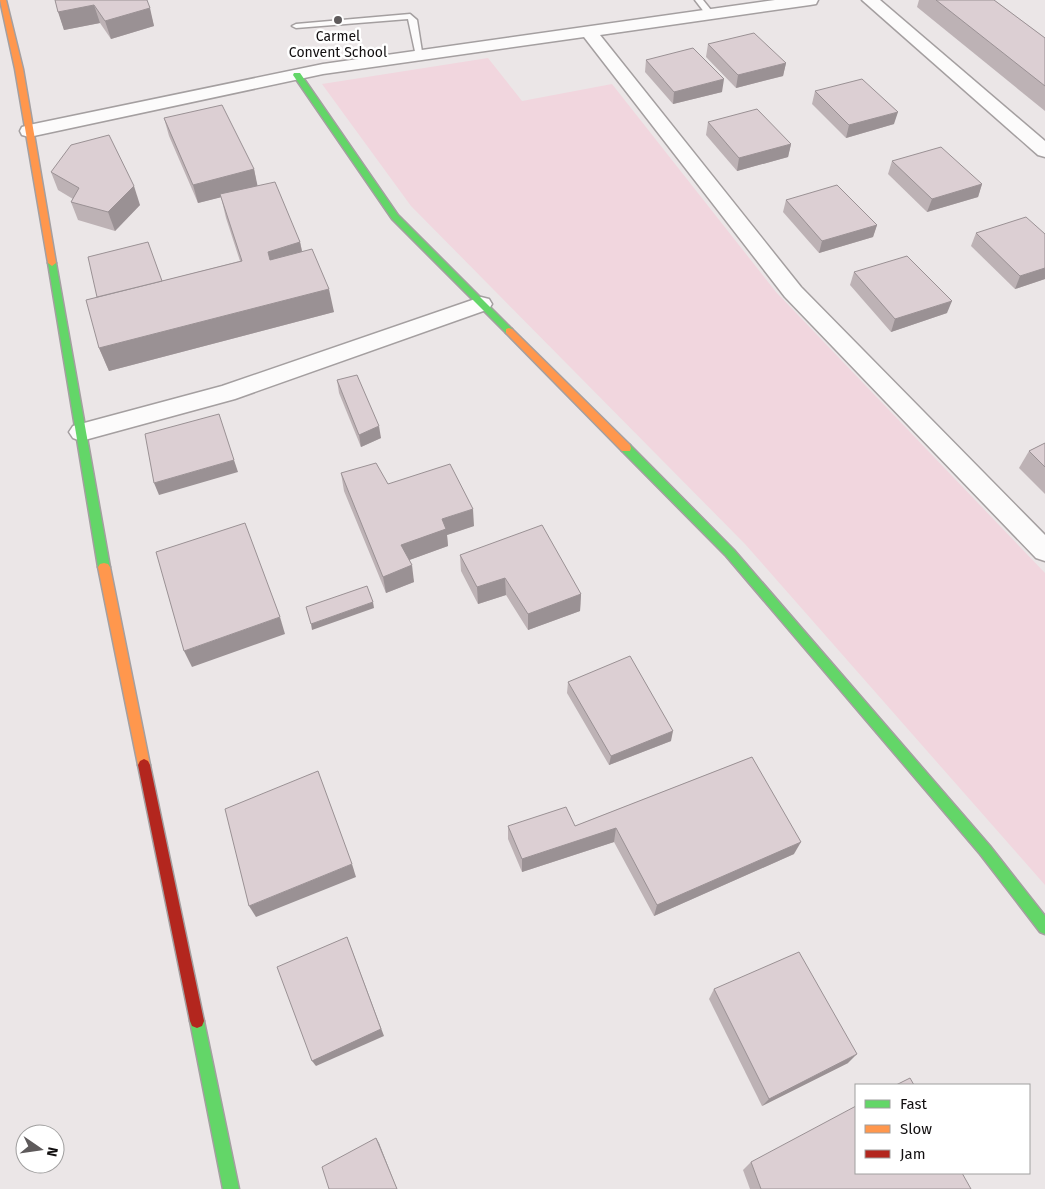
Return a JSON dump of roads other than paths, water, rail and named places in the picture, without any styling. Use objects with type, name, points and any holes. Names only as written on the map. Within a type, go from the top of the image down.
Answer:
[{"type":"street","points":[[2,0],[18,69],[107,585],[231,1189]]},
{"type":"street","points":[[29,131],[297,75],[810,0]]},
{"type":"street","points":[[870,0],[1045,151]]},
{"type":"street","points":[[590,33],[793,292],[1045,551]]},
{"type":"street","points":[[297,75],[395,217],[730,553],[985,850],[1045,927]]},
{"type":"street","points":[[81,432],[227,392],[481,304]]},
{"type":"lane","points":[[699,0],[711,15]]},
{"type":"lane","points":[[296,26],[410,16],[413,20],[420,56]]},
{"type":"place","name":"Carmel Convent School","points":[[338,20]]}]
